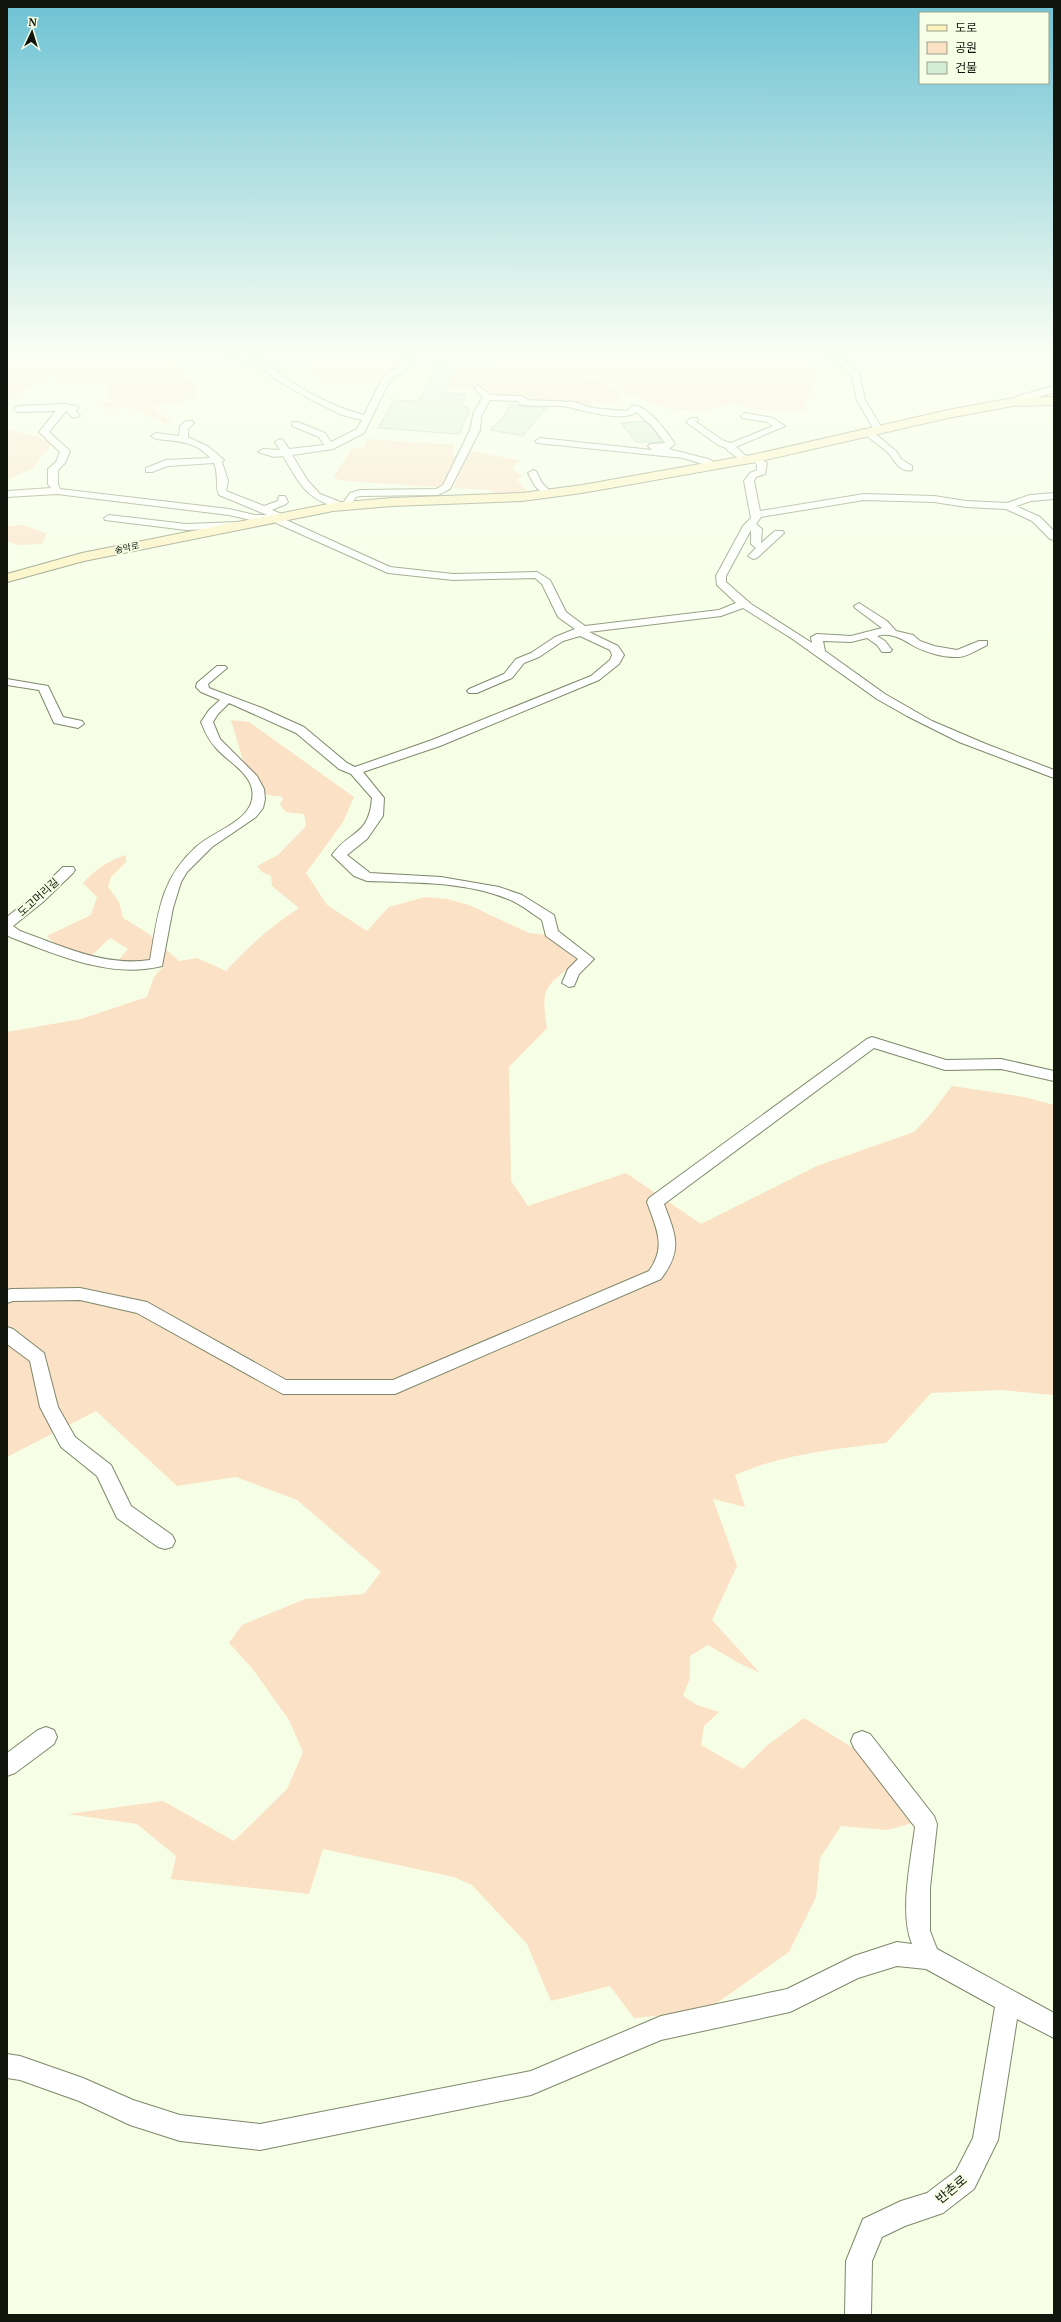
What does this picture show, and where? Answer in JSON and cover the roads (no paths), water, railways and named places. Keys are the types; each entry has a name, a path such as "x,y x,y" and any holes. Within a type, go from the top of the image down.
{"main road":[{"name":"송악로","path":"7,579 82,557 249,525 333,507 548,494 707,466"},
{"path":"7,579 98,556 281,518 360,507 531,498 621,484 717,466"}],"street":[{"path":"57,466 53,469 53,484 57,491"},
{"path":"148,470 157,466"},
{"path":"220,466 223,483 222,493 265,509 388,570 453,577 527,574 542,576 546,580 557,608 568,621 583,629 585,635 614,648 618,655 615,662 595,678 436,743 355,771"},
{"name":"송악로","path":"294,466 318,497 345,507"},
{"path":"345,507 353,496 360,493 438,492 447,486 457,466"},
{"path":"762,466 762,472 753,475 749,482 752,490 751,520 721,576 721,583 742,604 776,623 819,652 852,679 911,715 979,746 1054,774"},
{"path":"534,473 538,484 548,494"},
{"path":"7,494 57,491 229,512 255,518 281,518"},
{"path":"751,520 864,496 934,499 966,504 1008,506 1036,519 1054,537"},
{"path":"1008,506 1030,498 1054,496"},
{"path":"265,509 283,502 282,498"},
{"name":"송악로","path":"109,518 186,527 249,525"},
{"path":"751,520 757,529 756,544 763,547"},
{"path":"753,556 779,533"},
{"path":"473,691 508,676 520,661 535,655 559,639 574,635 583,629 721,613 742,604"},
{"path":"859,606 879,620 892,633"},
{"path":"776,623 817,637 851,639 875,632 892,633 909,637 916,643 949,654 958,654 983,643"},
{"path":"869,635 881,643 886,650"},
{"path":"817,637 819,652"},
{"path":"221,668 203,683 202,687 227,699 258,710 300,730 343,766 355,771 378,798 377,816 362,836 339,856 359,874 367,877 441,880 492,890 513,896 549,918 551,933 587,959 573,972 568,983"},
{"path":"7,682 34,685 44,688 58,720 78,724"},
{"path":"7,928 22,936 110,965 131,967 157,963 173,884 188,862 213,840 245,822 251,816 258,799 258,788 248,772 216,742 207,722 213,712 227,699"},
{"name":"도고머리길","path":"7,924 38,899 68,870"},
{"path":"7,1296 80,1294 141,1306 283,1387 395,1387 655,1275 665,1263 670,1245 655,1202 872,1042 945,1065 1002,1064 1054,1076"},
{"path":"7,1334 38,1358 49,1407 68,1442 104,1471 124,1512 165,1541"},
{"path":"7,1766 46,1737"},
{"path":"862,1741 926,1824 919,1888 918,1931 929,1957"},
{"path":"7,2066 20,2068 84,2090 130,2112 180,2128 260,2136 531,2083 661,2028 790,2000 854,1968 897,1954 929,1957 1054,2026"},
{"name":"반촌로","path":"858,2315 859,2261 872,2228 901,2214 934,2204 965,2180 976,2162 985,2140 1008,2000"}]}
